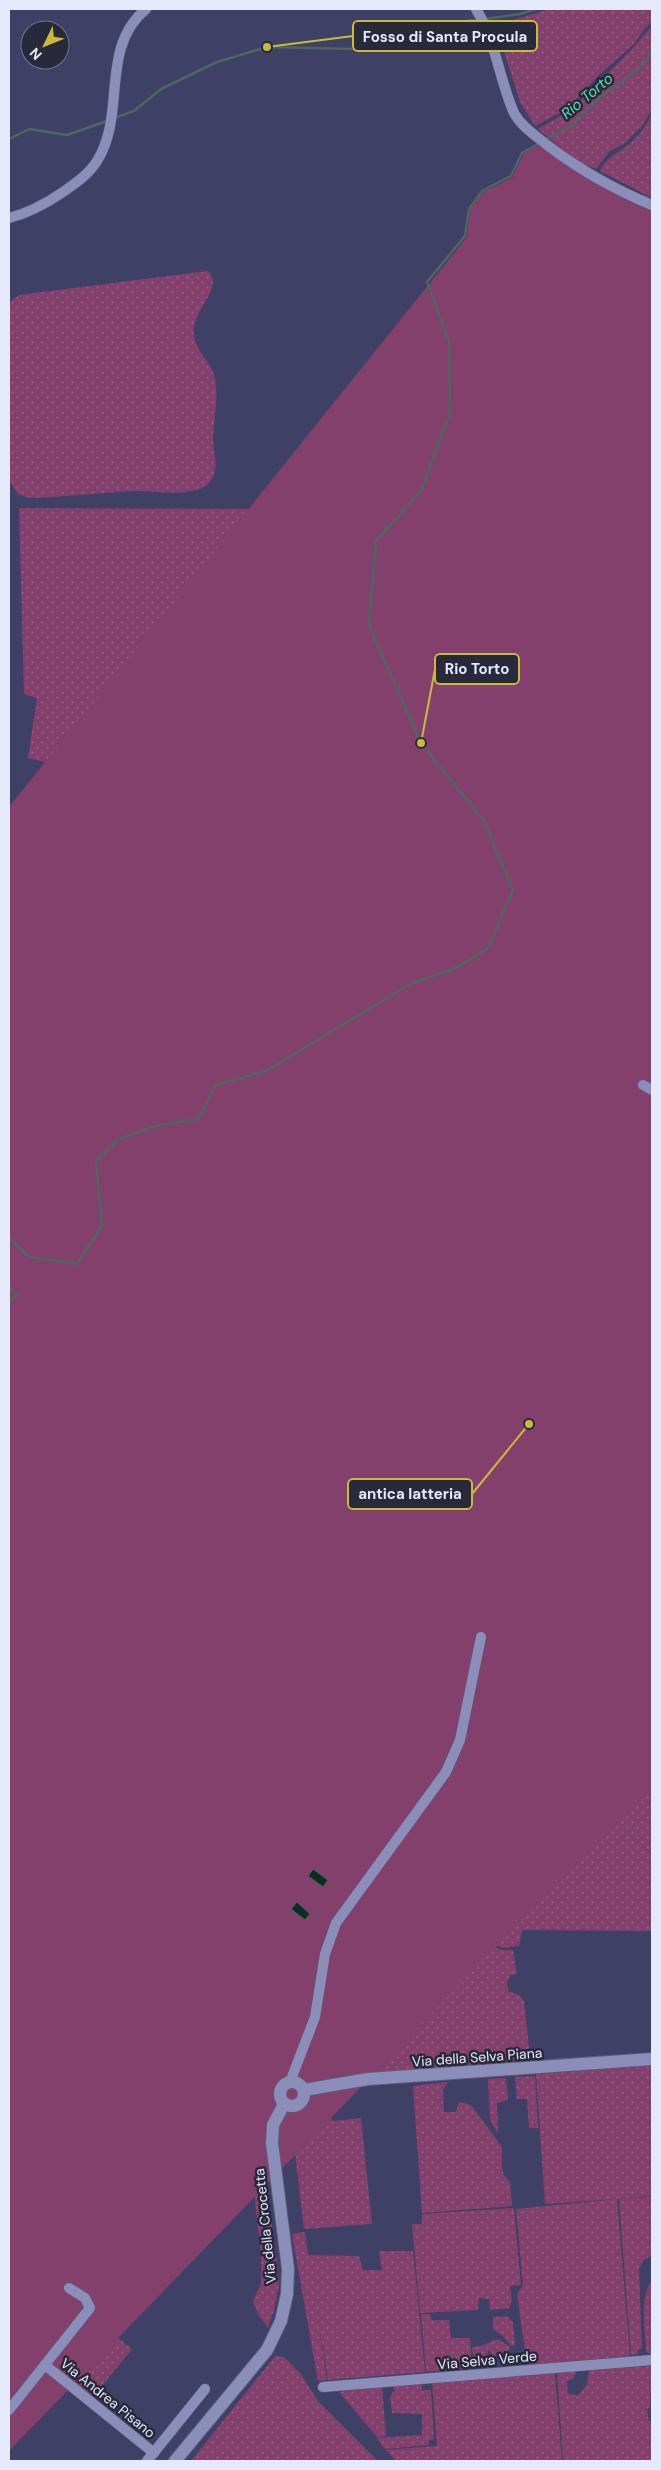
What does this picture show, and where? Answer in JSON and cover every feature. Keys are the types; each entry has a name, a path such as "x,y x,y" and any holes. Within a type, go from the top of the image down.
{"street":[{"path":"9,218 49,201 81,178 98,160 110,128 116,66 122,42 132,24 146,9"},
{"path":"476,9 484,25 515,113 524,126 550,148 596,180 652,205"},
{"path":"290,2082 313,2023 325,1954 336,1923 442,1777 457,1749 481,1637"},
{"name":"Via della Selva Piana","path":"304,2090 368,2080 652,2059"},
{"path":"290,2082 298,2083 304,2090 304,2098 300,2104 292,2107 284,2104 280,2093 283,2086 290,2082"},
{"name":"Via della Crocetta","path":"175,2461 266,2350 281,2321 287,2294 288,2269 272,2143 274,2125 284,2104"},
{"path":"9,2410 90,2308 85,2298 69,2288"},
{"name":"Via Selva Verde","path":"323,2387 652,2360"},
{"name":"Via Andrea Pisano","path":"45,2365 150,2457 206,2389"}],"shaded area":[{"path":"550,9 652,9 652,22 645,28 634,44 599,75 567,109 535,126 520,102 504,51 494,29 496,25"},
{"path":"652,26 652,109 642,126 625,143 609,152 596,169 576,161 538,129 571,110 631,50"},
{"path":"652,114 652,198 600,171 609,159 636,138"},
{"path":"542,144 652,210 652,1786 9,2451 9,807 467,237 470,209 483,192 512,178 524,153"},
{"path":"208,271 212,279 212,286 195,321 194,332 198,348 214,374 216,387 213,440 216,465 210,482 204,487 188,492 135,491 29,498 18,494 9,480 9,303 19,295"},
{"path":"19,508 266,509 211,802 28,758 37,698 24,694"},
{"path":"652,1668 652,1854 623,1825 652,1855 652,1931 522,1930 519,1946 502,1948 480,1935"},
{"path":"313,1869 328,1880 323,1887 308,1876"},
{"path":"297,1902 310,1914 305,1920 291,1909"},
{"path":"478,1938 501,1950 513,1950 517,1974 511,1975 507,1982 508,1991 519,1995 524,2001 530,2058 306,2082"},
{"path":"652,2066 652,2196 617,2199 630,2356 527,2365 517,2294 523,2285 516,2209 616,2199 545,2204 536,2074"},
{"path":"535,2076 538,2128 529,2128 527,2099 517,2099 515,2077"},
{"path":"506,2078 508,2100 497,2103 498,2133 490,2120 488,2079"},
{"path":"448,2082 443,2090 444,2112 456,2112 459,2102 471,2105 502,2147 502,2167 504,2175 510,2182 512,2206 422,2213 413,2086"},
{"path":"330,2090 332,2121 361,2118 372,2224 304,2229 291,2120"},
{"path":"246,2118 264,2165 277,2262 279,2285 268,2328 258,2314 253,2301 261,2283 261,2256"},
{"path":"652,2197 652,2255 643,2261 639,2269 642,2348 638,2350 638,2354 631,2355 619,2199"},
{"path":"514,2208 521,2285 510,2286 512,2301 509,2308 490,2310 489,2299 479,2298 478,2310 420,2313 412,2224 422,2224 422,2214"},
{"path":"305,2232 308,2255 359,2256 363,2270 382,2270 379,2251 413,2251 425,2372 328,2380 316,2308 327,2380 318,2381 292,2234"},
{"path":"652,2280 652,2354 649,2354 646,2351 644,2305 645,2296"},
{"path":"421,2314 430,2314 432,2320 449,2320 451,2338 470,2338 472,2368 426,2372"},
{"path":"507,2316 513,2322 515,2345 511,2346 504,2337 493,2329 493,2317"},
{"path":"92,2317 132,2349 91,2399 51,2360"},
{"path":"498,2339 510,2347 509,2351 504,2351 499,2356 495,2356 488,2350 487,2357 483,2362 475,2363 472,2347 481,2346"},
{"path":"275,2356 284,2357 301,2374 318,2401 378,2461 191,2461"},
{"path":"652,2366 650,2407 647,2409 649,2421 652,2421 652,2461 563,2461 557,2372 577,2371 573,2379 567,2381 568,2394 578,2395 587,2385 589,2370"},
{"path":"555,2372 562,2461 396,2461 386,2450 437,2446 432,2382"},
{"path":"422,2384 422,2390 431,2390 434,2439 429,2440 429,2445 385,2449 377,2438 422,2435 422,2414 392,2413 390,2397 394,2391 393,2386"},
{"path":"382,2386 386,2436 377,2437 339,2392"}],"waterway":[{"path":"485,19 520,14 536,9"},
{"path":"114,118 134,111 161,89 217,62 267,47 402,50 454,23 480,19"},
{"name":"Rio Torto","path":"545,140 571,126 599,99 644,64 652,50"},
{"path":"9,139 29,129 67,135 107,121"},
{"name":"Rio Torto","path":"9,1238 29,1257 77,1264 102,1226 96,1162 119,1139 155,1126 199,1119 215,1085 266,1071 410,984 458,967 488,948 513,890 484,821 421,743 369,626 376,541 421,491 450,413 449,341 427,282 465,236 469,209 482,191 511,176 522,153 540,143"},
{"name":"Rio Torto","path":"9,1286 17,1295 9,1303"}],"place":[{"name":"Fosso di Santa Procula","path":"267,47"},
{"name":"Rio Torto","path":"421,743"},
{"name":"antica latteria","path":"529,1424"}]}
